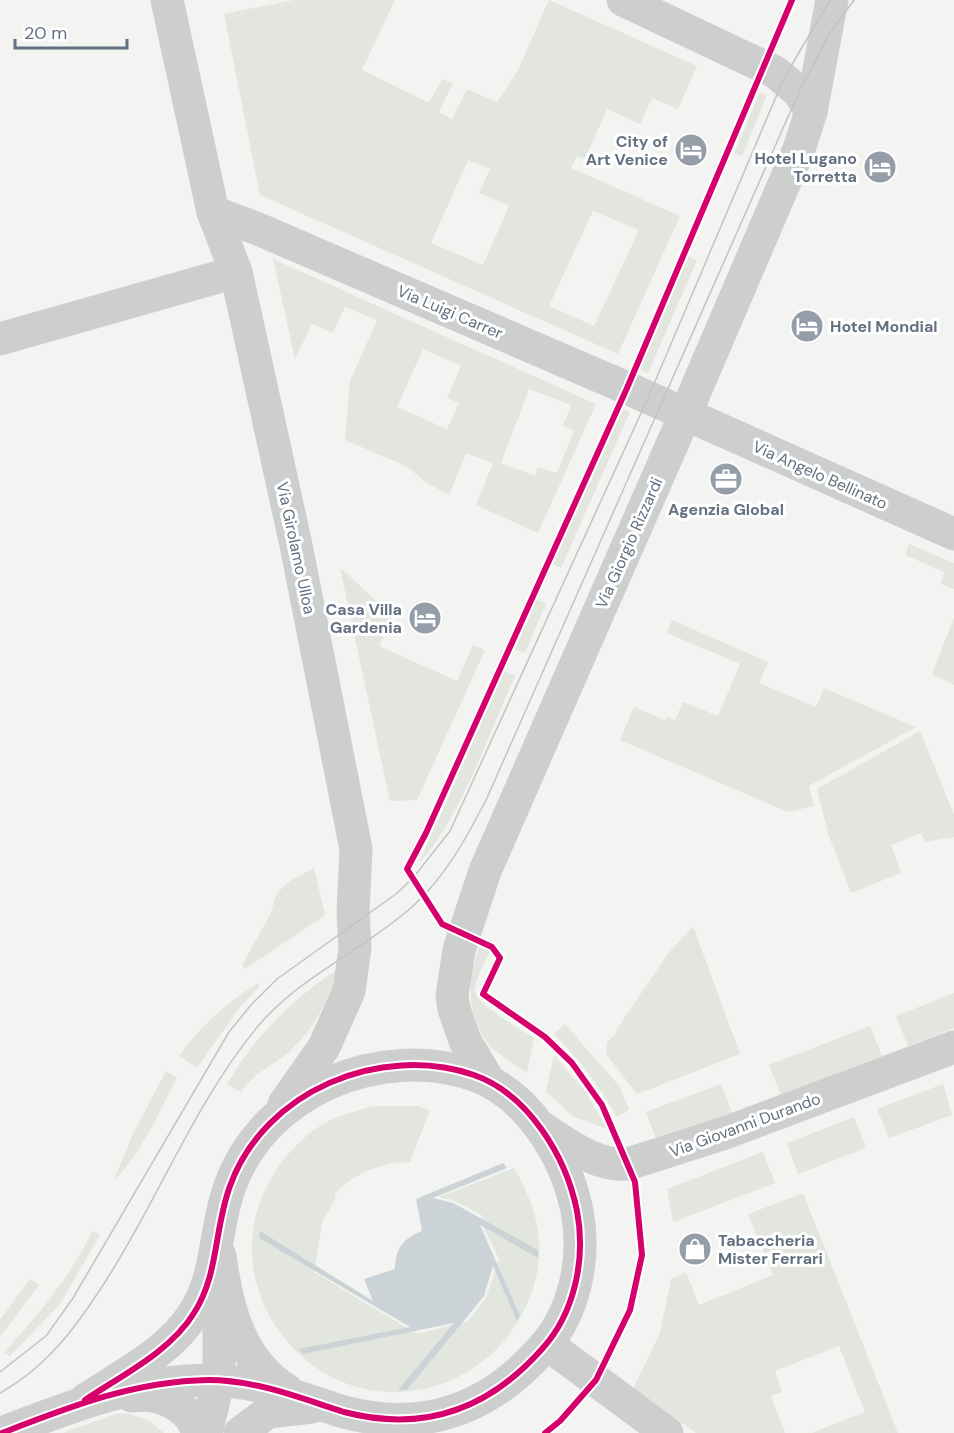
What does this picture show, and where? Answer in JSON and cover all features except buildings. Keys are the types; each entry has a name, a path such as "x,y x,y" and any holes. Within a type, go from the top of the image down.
{"street":[{"name":"Via Girolamo Ulloa","path":"167,0 213,212 236,272 296,545 356,849 353,912 355,948 349,991 324,1047 273,1119"},
{"path":"623,0 775,72 799,93 811,112"},
{"name":"Via Giorgio Rizzardi","path":"489,1082 465,1041 454,1009 453,979 459,950 500,833 685,415 799,149 811,112 832,0"},
{"name":"Via Luigi Carrer","path":"213,212 269,234 685,415"},
{"path":"0,339 236,272"},
{"name":"Via Angelo Bellinato","path":"685,415 954,534"},
{"name":"Via Giovanni Durando","path":"538,1125 591,1157 614,1164 628,1164 725,1133 954,1047"},
{"path":"85,1401 156,1384 219,1380 244,1383 367,1418 393,1422 426,1419 469,1421 547,1344 562,1321 572,1296 580,1250 580,1227 567,1179 538,1125 522,1105 489,1082 433,1066 373,1069 330,1082 304,1096 273,1119 253,1144 235,1173 225,1202 220,1244 219,1380 206,1433"},
{"path":"3,1426 43,1426 85,1401 167,1344 189,1322 205,1296 220,1244"},
{"path":"220,1244 232,1318 249,1353 271,1380 310,1401"},
{"path":"547,1344 667,1433"},
{"path":"85,1401 140,1395 158,1396 187,1414 198,1433"},
{"path":"240,1433 268,1412 310,1401"}],"shaded area":[{"path":"294,0 395,0 362,70 429,103 442,79 453,83 439,112 452,119 467,89 497,102 518,70 549,0 697,66 678,109 652,98 640,124 607,109 585,159 577,156 571,168 680,216 618,354 260,195 224,14","holes":["468,160 490,169 479,193 509,206 483,265 431,243","593,211 639,230 594,326 549,306"]},
{"path":"760,92 767,95 742,156 734,153"},
{"path":"687,256 697,260 648,373 639,369"},
{"path":"273,259 596,404 538,533 476,505 493,463 466,453 449,495 427,483 406,466 345,440 350,381 377,320 345,307 333,333 312,324 295,359","holes":["423,349 461,366 447,398 459,403 447,429 397,407","529,389 571,405 563,426 574,430 557,473 538,467 535,476 501,463"]},
{"path":"620,407 630,412 561,568 551,563"},
{"path":"909,544 954,563 954,589 941,584 944,572 905,555"},
{"path":"340,568 373,597 395,612 379,646 457,681 473,645 485,650 417,800 390,801"},
{"path":"536,599 546,603 525,653 515,649"},
{"path":"954,618 954,685 932,674"},
{"path":"672,620 768,662 759,683 816,707 824,688 916,727 809,786 814,806 788,812 620,740 634,707 665,720 667,716 675,720 683,702 718,716 740,664 667,633"},
{"path":"504,671 515,676 473,774 448,822 419,863"},
{"path":"920,731 954,815 954,837 926,842 921,833 891,845 901,873 851,893 829,836 817,789"},
{"path":"314,868 325,915 245,969 242,966 243,963 270,915 277,893 290,881"},
{"path":"693,926 740,1054 637,1094 606,1054 607,1042 615,1035 667,955"},
{"path":"480,945 490,951 478,976 475,991 483,1003 534,1038 527,1073 500,1055 487,1042 475,1019 471,982"},
{"path":"340,968 322,1011 302,1039 252,1079 241,1092 227,1084 250,1050 276,1019 306,992"},
{"path":"258,983 259,987 240,1007 197,1068 179,1056 215,1016"},
{"path":"954,993 954,1028 908,1046 896,1016"},
{"path":"565,1024 620,1087 629,1110 617,1117 588,1073 554,1034"},
{"path":"870,1026 882,1056 781,1095 769,1065"},
{"path":"554,1055 586,1092 607,1129 572,1116 546,1091"},
{"path":"166,1071 177,1078 141,1146 113,1182 133,1134"},
{"path":"721,1084 732,1113 661,1140 656,1139 646,1112"},
{"path":"943,1084 952,1115 889,1138 877,1109"},
{"path":"372,1106 417,1106 430,1110 410,1162 388,1164 368,1171 349,1181 334,1195 336,1198 322,1222 314,1272 417,1334 468,1321 486,1298 499,1259 484,1228 483,1216 455,1201 439,1197 514,1168 532,1206 539,1242 536,1279 529,1298 520,1318 498,1348 469,1371 447,1382 399,1392 354,1386 314,1366 283,1336 261,1298 252,1255 257,1210 284,1159 301,1140 322,1125 339,1116"},
{"path":"854,1117 866,1148 798,1174 787,1143"},
{"path":"763,1152 775,1183 673,1222 667,1189"},
{"path":"503,1163 507,1168 433,1198 453,1203 538,1250 538,1258 480,1225 520,1316 517,1321 493,1266 484,1296 407,1390 398,1390 454,1323 303,1354 298,1349 410,1327 259,1238 260,1231 373,1301 364,1279 395,1269 401,1245 422,1231 416,1199"},
{"path":"803,1193 898,1433 812,1433 865,1412 839,1346 775,1371 782,1392 771,1396 785,1433 696,1433 633,1389 660,1333 671,1279 686,1272 699,1305 773,1275 748,1214"},
{"path":"92,1231 100,1235 60,1304 10,1356 4,1352 53,1295 74,1264"},
{"path":"30,1279 39,1285 0,1337 0,1320"},
{"path":"126,1413 148,1420 164,1433 63,1433 115,1414"}],"tram line":[{"path":"0,1372 46,1336 73,1298 229,1032 251,1005 277,979 396,894 413,878 450,831 648,398 784,78 830,0"},
{"path":"0,1393 18,1382 49,1356 87,1309 129,1243 198,1115 237,1054 259,1025 294,992 394,922 425,894 446,869 487,798 799,92 830,33 854,0"}],"cycle path":[{"path":"545,1433 560,1421 596,1380 630,1310 642,1255 635,1182 602,1105 572,1063 545,1037 483,994 500,958 492,947 442,924 407,869 426,833 627,388 792,0"},
{"path":"2,1433 103,1397 128,1390 181,1381 226,1381 261,1386 344,1412 373,1418 428,1417 453,1411 477,1401 522,1370 542,1349 563,1319 570,1302 579,1266 579,1229 572,1190 554,1149 542,1130 511,1097 493,1084 474,1075 438,1067 401,1065 364,1071 330,1083 297,1101 269,1124 246,1153 225,1202 208,1283 194,1313 184,1327 159,1351 85,1400"}],"place":[{"name":"City of Art Venice","path":"691,150"},
{"name":"Hotel Lugano Torretta","path":"880,167"},
{"name":"Hotel Mondial","path":"807,326"},
{"name":"Agenzia Global","path":"726,479"},
{"name":"Casa Villa Gardenia","path":"425,618"},
{"name":"Tabaccheria Mister Ferrari","path":"695,1249"}]}
